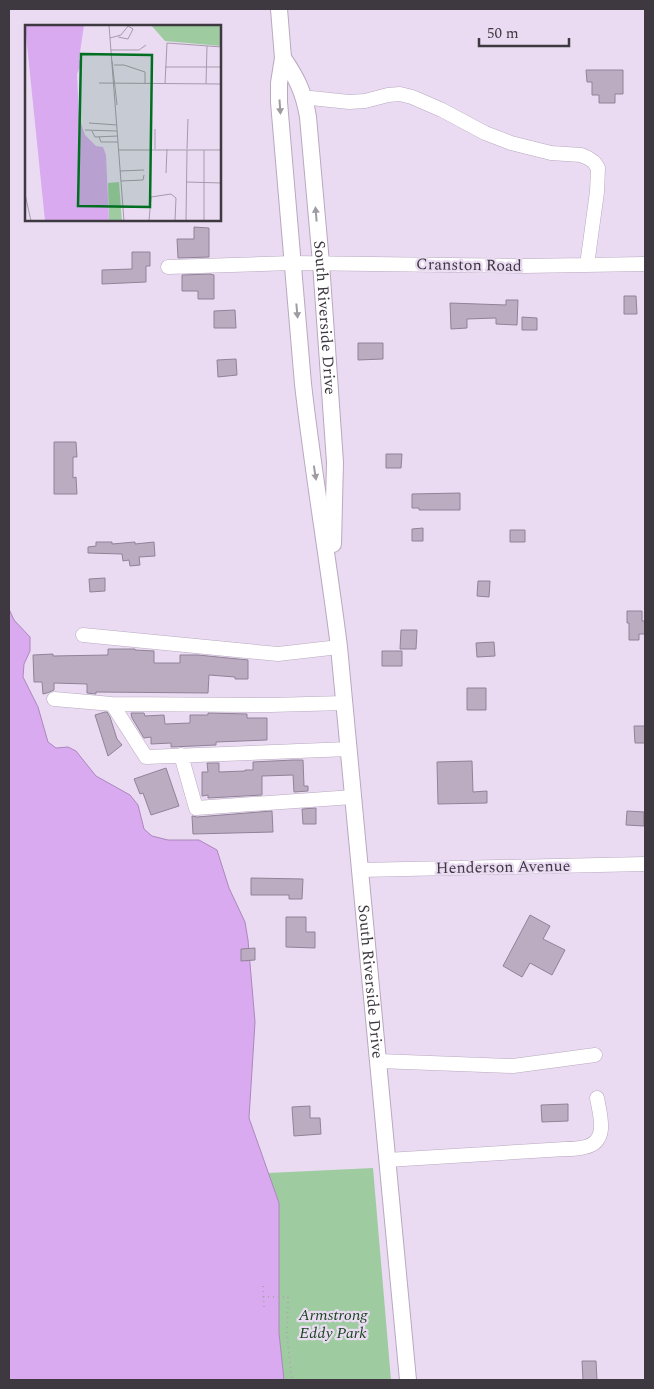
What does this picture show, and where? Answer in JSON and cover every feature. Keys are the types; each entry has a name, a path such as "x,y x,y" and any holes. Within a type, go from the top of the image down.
{"main road":[{"name":"South Riverside Drive","path":"279,9 283,58 279,83 279,102 307,424 340,647 408,1380"},
{"name":"South Riverside Drive","path":"283,58 300,85 308,117 321,263 335,462 331,583"}],"street":[{"path":"305,100 311,98 349,102 365,101 388,95 412,96 485,133 511,143 550,153 581,155 588,158 598,168 597,192 587,265"},
{"name":"Cranston Road","path":"168,267 292,263 523,266 645,264"},
{"path":"83,635 278,654 340,647"},
{"path":"54,699 112,704 270,705 344,703"},
{"path":"112,704 146,757 349,749"},
{"path":"182,755 196,808 353,797"},
{"name":"Henderson Avenue","path":"360,870 645,864"},
{"path":"378,1061 513,1066 595,1055"},
{"path":"387,1160 565,1150 588,1147 598,1139 602,1126 597,1098"}],"path":[{"path":"263,1286 264,1307"},
{"path":"263,1297 288,1297 287,1335 292,1380"}],"green space":[{"name":"Armstrong Eddy Park","path":"373,1168 391,1380 284,1380 279,1333 279,1203 268,1173"}],"shaded area":[{"path":"9,609 14,620 30,637 30,651 24,664 23,677 38,707 48,742 56,748 68,747 76,751 96,776 130,795 138,805 144,829 152,836 168,840 199,840 217,850 229,888 245,922 255,1022 249,1118 279,1203 279,1333 284,1380 9,1380"}],"building":[{"path":"586,70 623,70 623,94 615,94 615,103 599,103 599,95 592,95 592,82 587,82"},
{"path":"194,227 209,228 209,257 178,258 177,239 194,239"},
{"path":"132,252 150,252 150,266 146,266 146,282 102,284 102,270 132,269"},
{"path":"182,275 214,275 214,299 198,299 198,291 182,291"},
{"path":"624,296 636,296 637,314 624,314"},
{"path":"506,300 518,300 517,325 496,324 496,318 467,319 467,328 451,329 450,303 506,305"},
{"path":"235,310 236,328 214,328 214,311"},
{"path":"522,317 537,318 537,330 522,330"},
{"path":"358,343 383,343 383,359 358,360"},
{"path":"236,359 237,375 218,377 217,360"},
{"path":"54,442 76,442 77,457 73,457 73,478 76,477 77,494 54,494"},
{"path":"386,454 402,454 401,468 386,468"},
{"path":"460,493 460,510 419,510 419,508 412,508 412,494"},
{"path":"423,528 423,541 412,541 412,529"},
{"path":"510,530 525,530 525,542 510,542"},
{"path":"96,542 112,542 112,544 135,542 135,544 154,542 155,556 139,557 140,565 130,566 129,560 123,561 122,554 88,553 88,547 96,546"},
{"path":"105,578 105,591 90,592 89,579"},
{"path":"478,581 490,581 489,597 477,596"},
{"path":"627,611 642,611 642,621 645,621 645,634 639,634 639,640 629,640"},
{"path":"401,630 417,630 416,649 400,649"},
{"path":"494,642 495,656 477,657 476,643"},
{"path":"108,649 154,651 154,663 180,663 180,655 248,660 248,679 209,675 208,693 96,692 96,694 87,693 87,684 54,683 54,690 43,694 42,682 34,682 33,655 108,655"},
{"path":"382,651 402,651 402,666 382,666"},
{"path":"467,688 486,688 486,710 467,710"},
{"path":"105,712 110,717 117,739 122,745 108,756 95,715"},
{"path":"131,713 144,713 145,716 164,715 165,724 190,723 190,715 208,715 208,713 247,714 247,718 267,718 267,740 216,742 216,745 171,747 171,743 151,744 151,737 144,738"},
{"path":"634,726 645,726 645,743 635,743"},
{"path":"303,760 304,786 308,786 308,791 294,792 293,775 262,776 262,795 208,798 208,795 202,796 202,772 208,772 207,763 219,763 219,772 253,770 253,762"},
{"path":"472,761 473,792 487,791 487,803 438,804 437,762"},
{"path":"166,768 179,806 151,815 143,793 140,794 134,779"},
{"path":"316,808 316,824 303,824 302,809"},
{"path":"272,811 273,832 193,834 192,816"},
{"path":"627,811 644,812 644,826 626,825"},
{"path":"251,878 303,879 302,899 289,899 289,895 251,895"},
{"path":"530,915 550,926 543,939 565,950 552,975 530,963 522,977 503,966"},
{"path":"286,917 306,917 306,932 315,932 315,948 286,947"},
{"path":"255,948 255,960 241,961 241,949"},
{"path":"568,1104 568,1121 542,1122 541,1105"},
{"path":"310,1106 310,1118 320,1118 321,1134 294,1136 292,1107"},
{"path":"582,1361 596,1361 597,1380 583,1380"}]}
